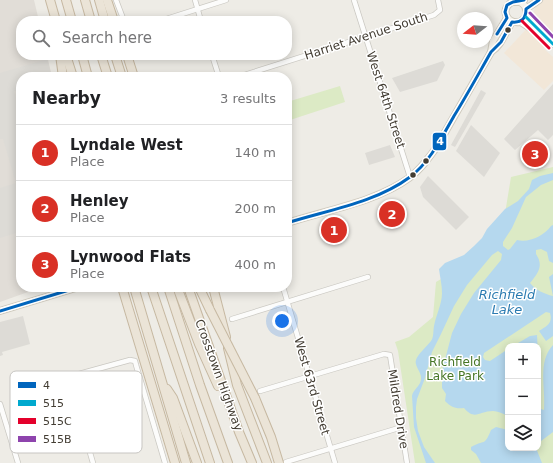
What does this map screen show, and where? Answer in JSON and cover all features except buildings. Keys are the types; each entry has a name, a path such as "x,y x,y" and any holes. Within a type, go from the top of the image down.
{"highway":[{"path":"50,0 54,16"},
{"path":"66,0 71,16"},
{"path":"85,0 90,16"},
{"path":"99,0 104,16"},
{"path":"107,0 112,16"},
{"path":"61,60 62,72"},
{"path":"67,60 71,72"},
{"path":"83,60 87,72"},
{"path":"103,60 106,72"},
{"path":"117,60 120,72"},
{"path":"129,60 132,72"},
{"path":"124,292 175,463"},
{"path":"135,292 186,463"},
{"path":"153,292 210,463"},
{"path":"170,292 200,385 228,463"},
{"path":"179,292 199,344 239,432"},
{"name":"Crosstown Highway","path":"190,292 239,432 252,463"},
{"path":"201,292 210,310 258,394 271,437 282,463"},
{"path":"214,292 237,385 267,463"},
{"path":"162,379 173,398 197,463"}],"main road":[{"path":"526,9 539,0"},
{"path":"519,1 523,3 526,9 526,17 520,22 512,22 507,18 505,11 510,2 519,1"},
{"path":"292,221 372,197 395,187 410,177 428,160 491,52 493,41 507,18"},
{"path":"491,52 498,47 512,22"},
{"path":"0,311 63,292"}],"street":[{"path":"116,0 122,16"},
{"path":"195,0 200,16"},
{"path":"176,16 226,0"},
{"name":"West 64th Street","path":"354,0 410,177"},
{"name":"Harriet Avenue South","path":"254,72 434,15 440,10 439,2"},
{"path":"526,17 548,40"},
{"path":"520,22 553,44"},
{"path":"214,60 217,72"},
{"path":"232,319 368,277"},
{"name":"West 63rd Street","path":"284,292 335,463"},
{"name":"Mildred Drive","path":"309,376 384,354 390,355 407,463"},
{"path":"90,371 130,360 134,361 137,371"},
{"path":"258,394 309,376"},
{"path":"142,388 164,463"},
{"path":"0,404 10,437"},
{"path":"282,463 402,427"},
{"path":"15,453 18,463"},
{"path":"90,453 93,463"}],"shaded area":[{"path":"0,0 34,0 38,16 16,16 16,60 48,60 51,72 16,72 16,292 28,292 0,302"},
{"path":"529,0 553,0 553,42 543,48 553,57 553,81 544,90 504,53 534,21 532,15 535,9"},
{"path":"44,60 47,60 51,72 16,72 16,90 14,91 16,98 16,183 3,139 0,139 0,73"},
{"path":"443,61 445,65 437,81 400,92 392,78"},
{"path":"553,84 553,135 548,140 538,130 515,150 504,139"},
{"path":"481,90 486,93 455,147 451,145"},
{"path":"471,125 500,153 484,177 456,151"},
{"path":"390,145 395,157 369,165 365,153"},
{"path":"428,176 469,217 456,230 423,197 420,187"},
{"path":"16,183 16,233 0,238 0,188"},
{"path":"23,316 30,344 2,352 3,355 0,356 0,322"}],"green space":[{"path":"340,86 345,102 292,119 292,100"},
{"name":"Richfield Lake Park","path":"553,167 553,463 415,463 398,351 395,342 409,337 433,317 436,282 500,244 511,177"}],"water":[{"name":"Richfield Lake","path":"553,173 553,180 541,185 526,197 512,228 503,242 503,246 508,250 517,240 522,241 536,238 553,225 553,263 549,261 547,252 541,249 536,250 540,266 538,273 530,283 540,291 553,296 553,336 546,341 539,331 550,322 550,313 546,312 484,353 483,357 485,360 490,361 505,351 505,415 498,412 488,411 474,415 464,408 453,407 445,401 446,394 442,388 442,371 452,333 461,314 474,293 501,260 502,254 498,251 492,255 467,285 454,306 432,352 425,378 417,399 416,418 418,431 424,447 435,463 426,463 414,427 412,396 421,380 421,375 416,364 416,360 418,355 432,339 442,297 439,269 445,263 464,255 474,246 505,209 518,201 529,189 532,180 540,176"},
{"path":"553,274 553,296 549,277"},
{"path":"537,335 538,343 518,343 530,336"},
{"name":"Richfield Lake","path":"553,345 553,432 541,441 541,409 544,410 543,376 545,359"},
{"path":"496,427 505,429 505,451 537,451 542,463 481,463 476,454 471,450 471,447 484,442 491,430"}],"transit line":[{"name":"4","path":"497,34 507,18 505,12 507,5 524,0"},
{"name":"4","path":"292,222 367,200 396,186 417,171 430,157 491,52 501,42 512,22 521,21 525,15 526,9 539,0"},
{"name":"515B","path":"530,13 553,37"},
{"name":"515","path":"526,17 553,44"},
{"name":"515C","path":"522,21 549,48"},
{"name":"4","path":"0,311 63,292"}],"place":[{"name":"Lynwood Flats","path":"535,154"},
{"name":"Henley","path":"392,214"},
{"name":"Lyndale West","path":"334,230"}]}
